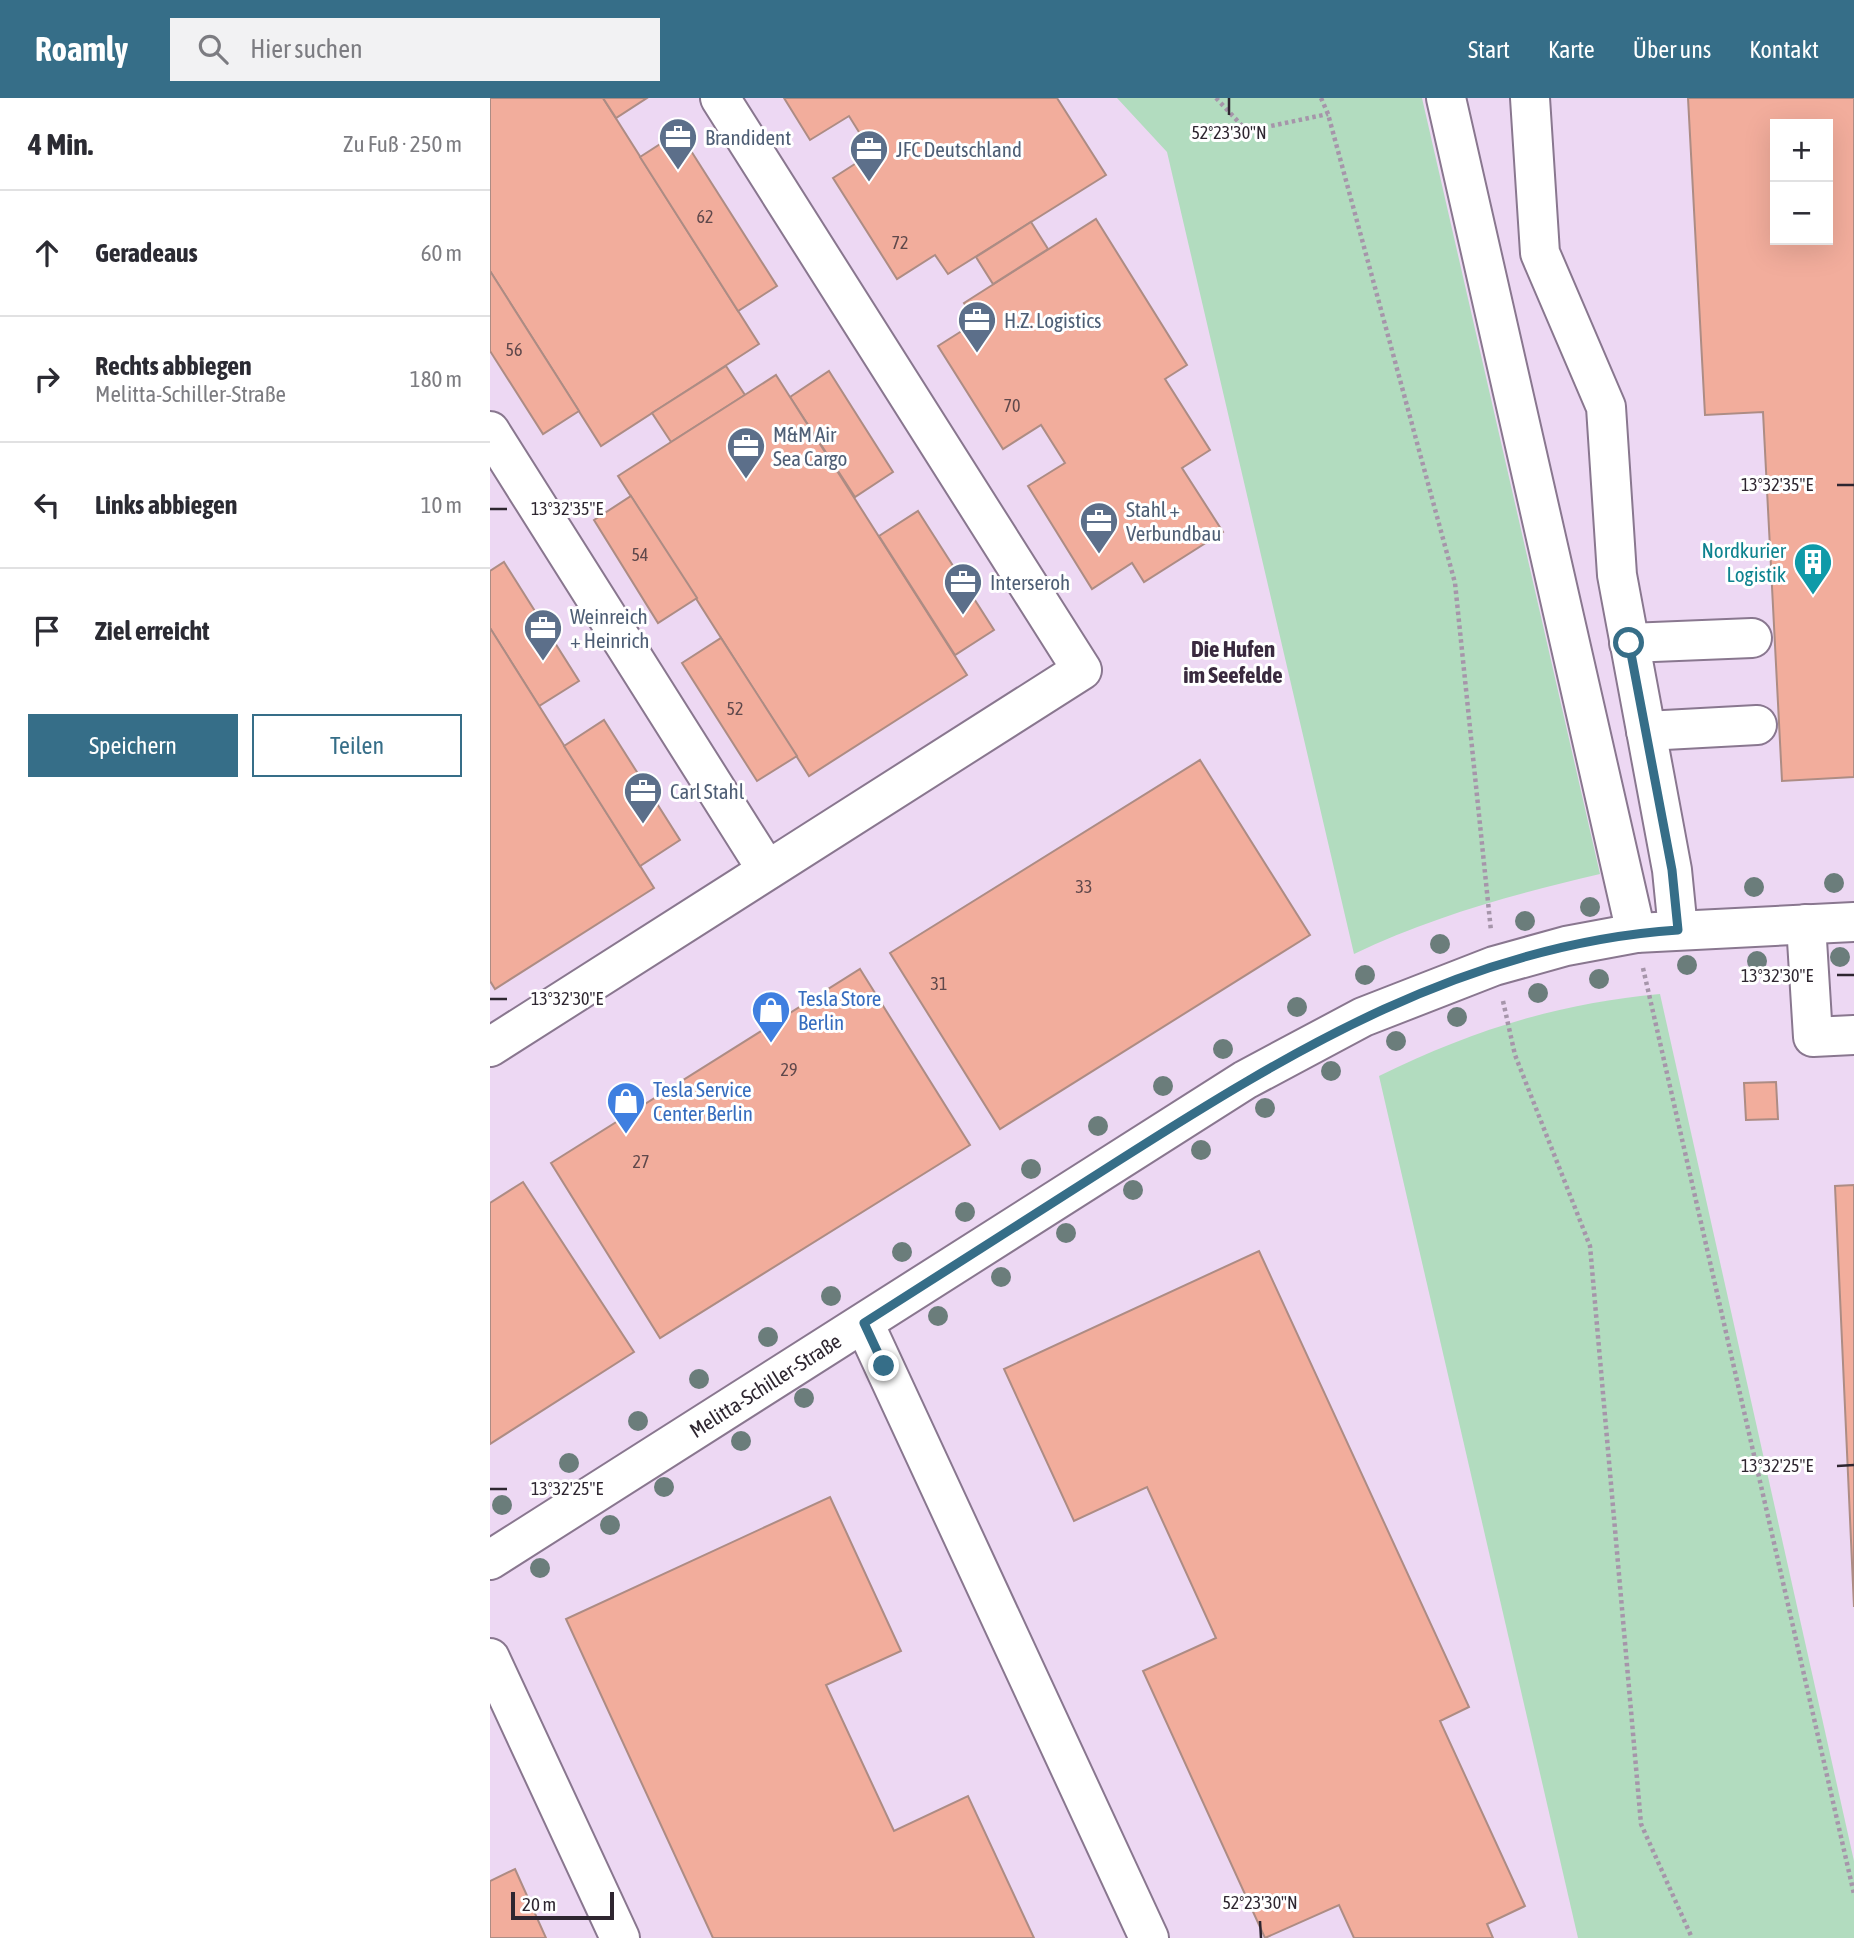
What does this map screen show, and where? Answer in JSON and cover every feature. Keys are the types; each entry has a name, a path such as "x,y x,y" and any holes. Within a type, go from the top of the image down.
{"street":[{"path":"490,1047 1082,670 720,98"},
{"path":"1446,98 1636,933"},
{"path":"1530,98 1540,253 1606,407 1617,575 1672,870 1678,930"},
{"path":"490,431 767,870"},
{"path":"1629,643 1752,638"},
{"path":"1646,731 1757,725"},
{"name":"Melitta-Schiller-Straße","path":"490,1560 1245,1080 1363,1017 1494,966 1566,946 1636,933 1854,922"},
{"path":"1806,924 1813,1037 1854,1035"},
{"path":"864,1323 1149,1938"},
{"path":"490,1658 620,1938"}],"path":[{"path":"1216,98 1247,131 1328,114"},
{"path":"1321,98 1328,114 1455,583 1494,966 1515,1055 1590,1246 1642,1824 1692,1938"},
{"path":"1636,933 1854,1894"}],"green space":[{"path":"1117,98 1422,98 1600,874 1475,907 1414,928 1354,954 1167,152"},
{"path":"1660,994 1854,1861 1854,1938 1578,1938 1379,1076 1448,1045 1516,1021 1585,1005"}],"building":[{"path":"490,98 603,98 759,344 601,446 490,271"},
{"path":"603,98 647,98 616,118"},
{"path":"784,98 1057,98 1106,175 948,274 935,255 897,279 833,178 872,153 849,116 810,140"},
{"name":"Nordkurier Logistik","path":"1688,98 1854,98 1854,777 1782,781 1763,412 1705,415"},
{"path":"679,132 777,286 738,311 640,157"},
{"path":"1096,219 1187,365 1165,379 1210,450 1182,468 1223,532 1144,582 1132,563 1092,589 1028,486 1065,463 1041,425 1003,449 938,346 976,322 964,303"},
{"path":"1031,222 1048,249 993,284 976,257"},
{"path":"490,271 579,411 543,434 490,351"},
{"path":"726,366 745,395 671,442 652,413"},
{"path":"829,371 893,472 855,497 790,397"},
{"path":"776,375 967,675 809,776 618,476"},
{"path":"631,496 697,598 658,623 594,520"},
{"path":"918,511 994,630 955,655 879,536"},
{"path":"504,562 579,681 539,706 490,628 490,571"},
{"path":"490,628 654,888 495,989 490,981"},
{"path":"721,638 797,756 757,781 682,663"},
{"path":"604,720 680,840 640,866 564,746"},
{"path":"1200,760 1310,935 1000,1129 890,953"},
{"path":"860,969 970,1145 660,1338 551,1163"},
{"path":"1776,1082 1778,1119 1746,1120 1744,1083"},
{"path":"523,1182 634,1352 490,1444 490,1203"},
{"path":"1854,1185 1854,1607 1835,1186"},
{"path":"1259,1251 1469,1707 1440,1721 1525,1906 1487,1924 1493,1938 1354,1938 1339,1905 1265,1938 1143,1671 1216,1638 1147,1487 1074,1521 1004,1369"},
{"path":"830,1497 901,1651 826,1685 894,1831 968,1796 1034,1938 713,1938 566,1619"},
{"path":"515,1869 546,1938 490,1938 490,1881"}],"place":[{"name":"Brandident","path":"678,171"},
{"name":"JFC Deutschland","path":"869,183"},
{"name":"H.Z. Logistics","path":"977,354"},
{"name":"M&M Air Sea Cargo","path":"746,480"},
{"name":"Stahl + Verbundbau","path":"1099,555"},
{"name":"Nordkurier Logistik","path":"1813,596"},
{"name":"Interseroh","path":"963,616"},
{"name":"Weinreich + Heinrich","path":"543,662"},
{"name":"Carl Stahl","path":"643,825"},
{"name":"Tesla Store Berlin","path":"771,1044"},
{"name":"Tesla Service Center Berlin","path":"626,1135"}],"district":[{"name":"Die Hufen im Seefelde","path":"1233,662"}],"route":[{"path":"884,1366 864,1323 1245,1080 1363,1017 1494,966 1566,946 1636,933 1678,930 1672,870 1629,643"}]}
